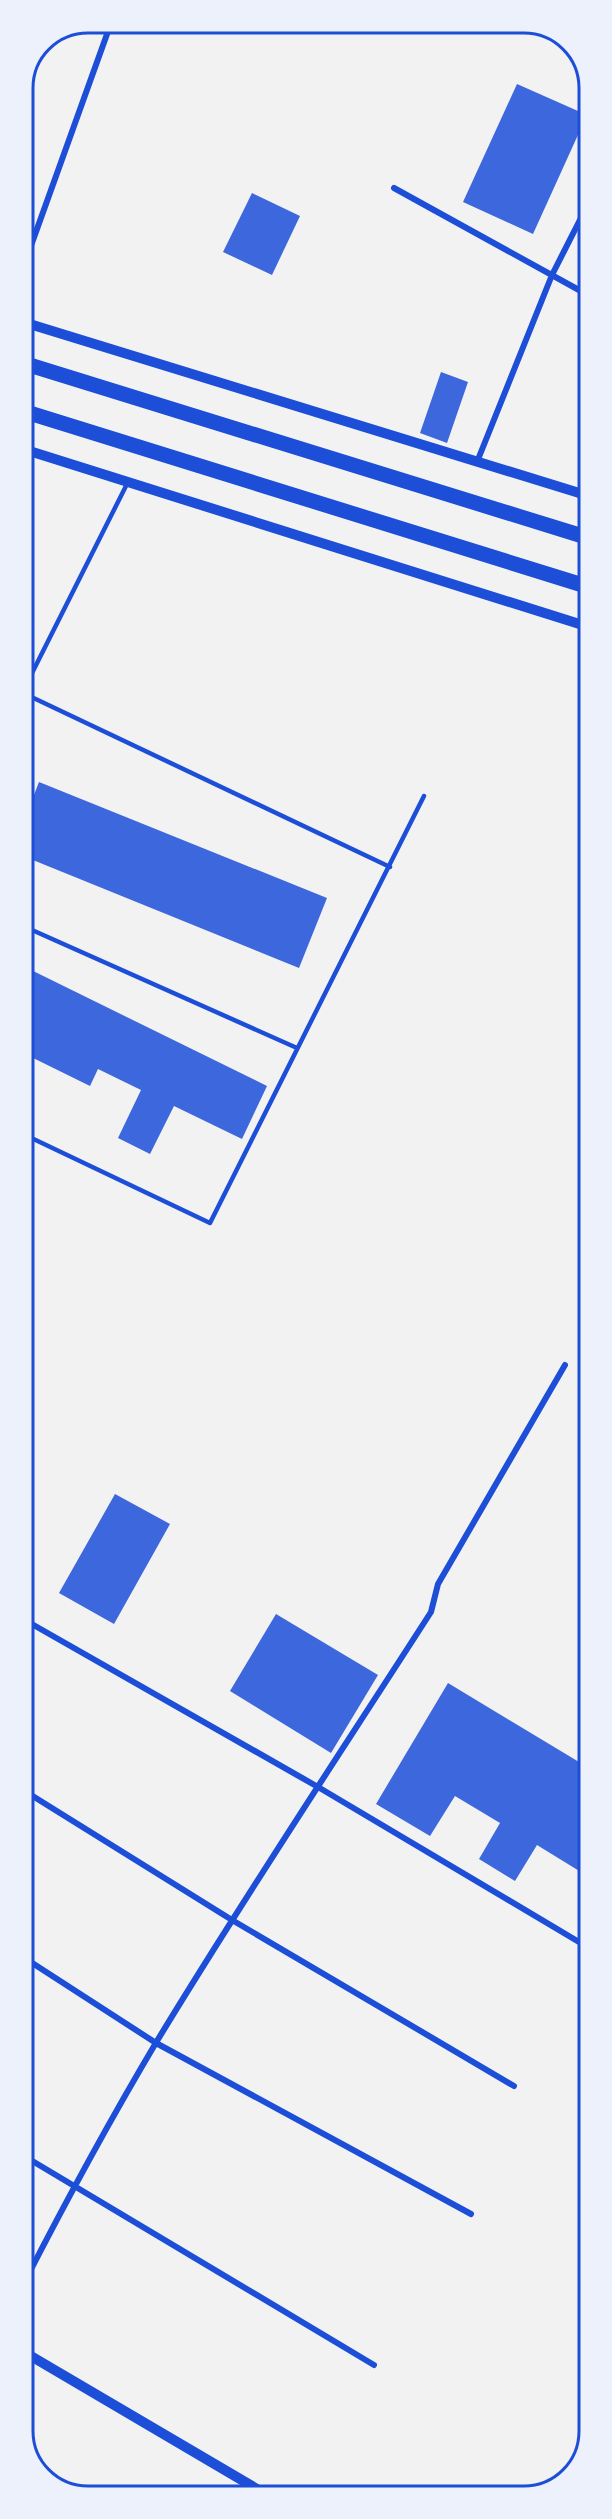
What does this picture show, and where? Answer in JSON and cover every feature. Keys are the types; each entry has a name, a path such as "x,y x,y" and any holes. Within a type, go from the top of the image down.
{"main road":[{"path":"33,366 579,535"},
{"path":"33,414 579,584"}],"street":[{"path":"33,240 107,33"},
{"path":"394,188 579,290"},
{"path":"477,462 552,274 579,222"},
{"path":"33,325 579,493"},
{"path":"33,452 579,624"},
{"path":"33,2266 74,2186 156,2043 232,1920 431,1612 438,1584 566,1365"},
{"path":"33,1625 318,1787 579,1942"},
{"path":"33,1796 232,1920 514,2086"},
{"path":"33,1963 156,2043 471,2214"},
{"path":"33,2161 374,2366"},
{"path":"33,2357 252,2486"}],"lane":[{"path":"33,672 128,482"},
{"path":"33,697 390,867"},
{"path":"33,1139 210,1223 424,796"},
{"path":"33,931 297,1048"}],"building":[{"path":"517,84 579,111 579,133 533,234 463,202"},
{"path":"252,193 300,216 272,275 223,252"},
{"path":"441,372 468,382 447,443 420,433"},
{"path":"39,782 327,898 299,968 33,860 33,797"},
{"path":"33,971 267,1086 242,1139 174,1106 150,1154 118,1138 141,1090 98,1069 90,1086 33,1058"},
{"path":"115,1494 170,1524 114,1624 59,1593"},
{"path":"276,1614 378,1675 331,1753 230,1691"},
{"path":"448,1683 579,1762 579,1871 537,1845 515,1881 479,1859 500,1823 455,1796 430,1836 376,1804"}]}
